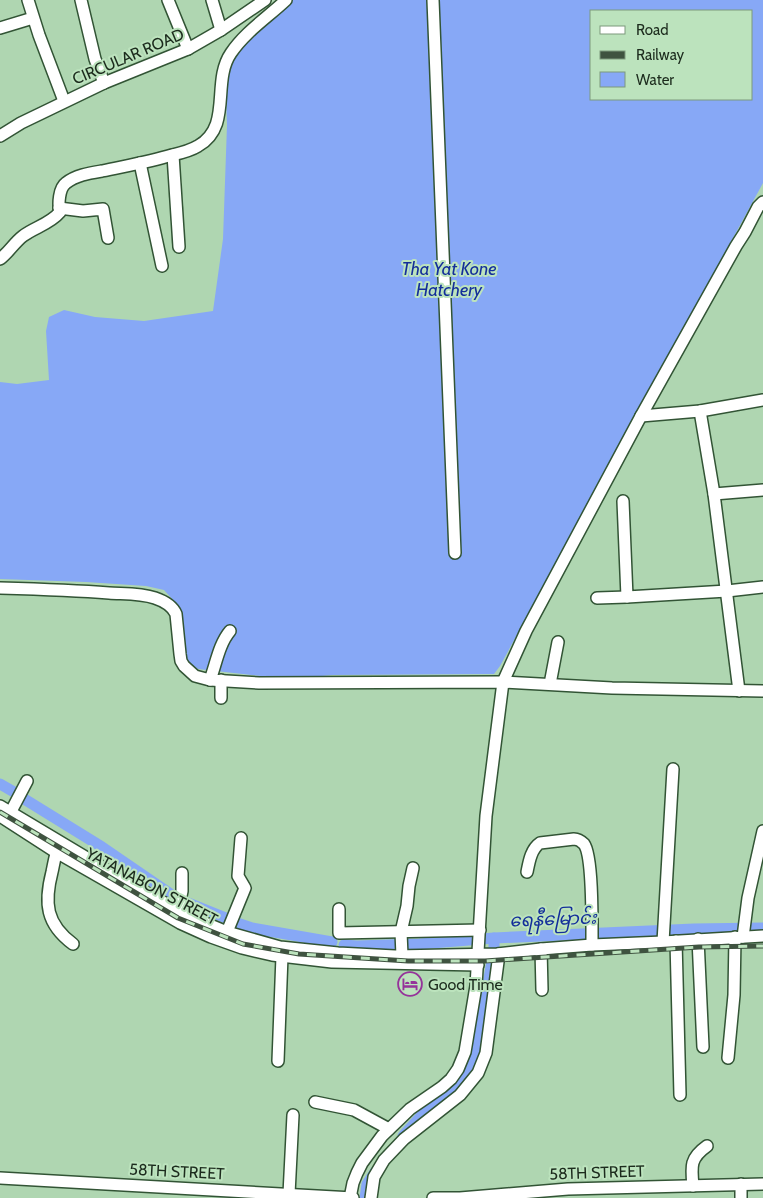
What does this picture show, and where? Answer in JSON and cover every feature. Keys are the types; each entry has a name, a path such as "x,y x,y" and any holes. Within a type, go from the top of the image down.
{"street":[{"path":"28,0 64,101"},
{"path":"81,0 95,59 104,83"},
{"path":"168,0 188,49"},
{"path":"212,0 221,30"},
{"name":"CIRCULAR ROAD","path":"0,136 22,122 64,101 188,49 221,30 265,0"},
{"path":"0,259 24,235 41,226 60,212 58,208 62,188 65,184 83,175 157,160 186,152 199,146 212,133 217,124 223,72 230,54 243,38 286,0"},
{"path":"433,0 455,553"},
{"path":"0,28 33,18"},
{"path":"172,155 179,247"},
{"path":"140,162 162,266"},
{"path":"371,1198 374,1177 384,1160 404,1139 460,1095 478,1073 486,1053 486,955 480,932 486,816 503,682 526,631 641,416 758,207 763,202"},
{"path":"58,208 82,211 103,210 108,238"},
{"path":"641,416 700,411 763,400"},
{"path":"700,411 714,494 739,691"},
{"path":"714,494 763,490"},
{"path":"623,501 627,596"},
{"path":"0,588 138,594 162,601 173,608 176,614 180,654 184,666 195,676 216,680 260,683 503,682 631,688 763,691"},
{"path":"597,598 763,588"},
{"path":"221,698 216,680 220,646 230,631"},
{"path":"550,684 558,642"},
{"path":"663,942 673,769"},
{"path":"4,814 26,781"},
{"name":"YATANABON STREET","path":"4,814 115,880 180,923 242,948 282,956 332,962 486,955"},
{"path":"728,1058 739,937 763,830"},
{"path":"227,932 246,888 238,876 241,838"},
{"path":"527,872 531,856 536,846 540,843 578,839 585,845 588,857 591,894 592,944"},
{"path":"59,847 48,886 48,909 58,930 73,944"},
{"path":"401,945 413,868"},
{"path":"178,910 182,892 182,873"},
{"path":"115,880 186,915 227,932 280,946 339,943 401,945 486,955 592,944 763,936"},
{"path":"339,909 339,943"},
{"path":"339,943 401,945 480,932"},
{"path":"698,939 703,1048"},
{"path":"676,941 680,1095"},
{"path":"540,949 542,990"},
{"path":"351,1198 353,1184 362,1163 378,1140 415,1105 451,1080 458,1069 465,1052 476,986 486,955"},
{"path":"278,1061 282,956"},
{"path":"315,1102 354,1110 388,1129"},
{"path":"289,1194 293,1115"},
{"path":"693,1186 691,1168 694,1159 707,1146"},
{"name":"58TH STREET","path":"0,1178 351,1198"},
{"path":"741,1184 741,1198"},
{"name":"58TH STREET","path":"433,1198 763,1184"}],"water":[{"name":"Tha Yat Kone Hatchery","path":"290,0 763,0 763,183 494,674 333,675 288,679 198,669 185,660 176,618 175,602 164,590 146,586 0,579 0,382 17,384 49,380 46,331 49,317 64,310 95,317 144,321 213,311 223,239 227,125 225,69 241,48"}],"waterway":[{"path":"0,784 14,792"},
{"path":"21,797 102,847 172,895"},
{"path":"186,902 226,918"},
{"name":"ရေနီမြောင်း","path":"237,923 252,928 332,942"},
{"name":"ရေနီမြောင်း","path":"344,945 419,944 494,938 694,929 763,928"},
{"path":"403,1136 424,1113 456,1086 470,1067 478,1041 494,950 494,938"},
{"path":"365,1198 367,1184 375,1172"}],"railway":[{"path":"0,812 178,918 243,944 299,954 408,961 485,961 699,947 763,946"}],"place":[{"name":"Good Time","path":"410,984"}]}
